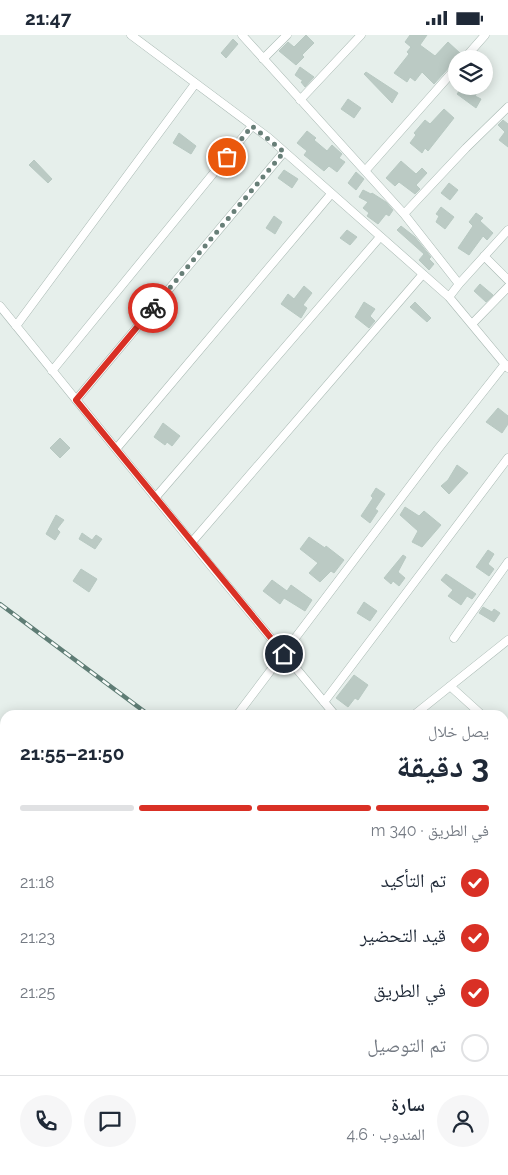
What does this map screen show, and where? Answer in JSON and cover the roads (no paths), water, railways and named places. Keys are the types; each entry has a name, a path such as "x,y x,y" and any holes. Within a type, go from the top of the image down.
{"street":[{"path":"131,35 284,152 450,297 506,366 438,449 241,710"},
{"path":"242,35 404,214 459,284"},
{"path":"263,59 286,35"},
{"path":"300,100 362,35"},
{"path":"472,50 485,35"},
{"path":"365,171 448,77"},
{"path":"16,326 195,84"},
{"path":"404,214 466,148 508,107"},
{"path":"52,371 252,126"},
{"path":"76,400 284,152"},
{"path":"116,449 331,194"},
{"path":"450,297 459,284 508,230"},
{"path":"155,497 380,237"},
{"path":"484,256 508,280"},
{"path":"192,543 423,274"},
{"path":"472,324 508,287"},
{"path":"0,306 192,543 331,710"},
{"path":"324,702 508,457"},
{"path":"454,638 508,563"},
{"path":"420,710 508,640"},
{"path":"450,686 476,710"}],"railway":[{"path":"0,604 142,710"}]}
